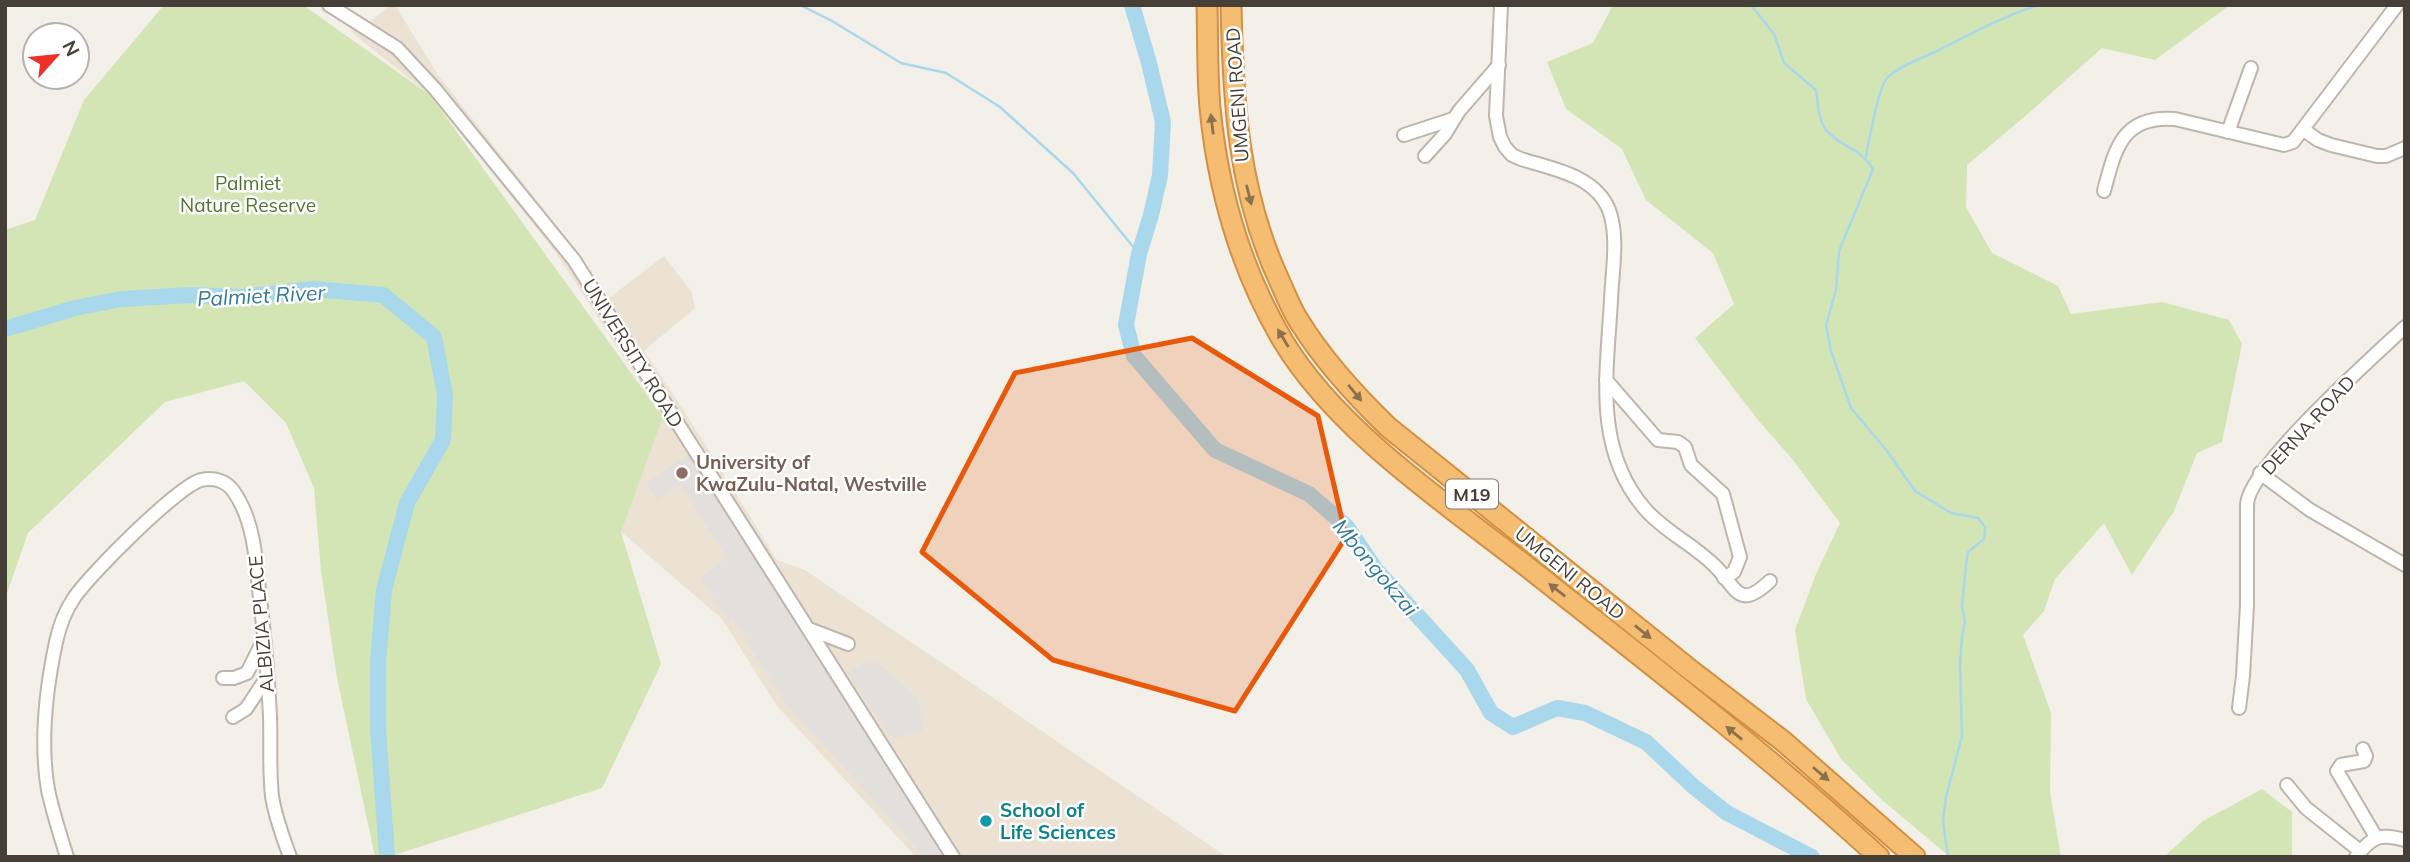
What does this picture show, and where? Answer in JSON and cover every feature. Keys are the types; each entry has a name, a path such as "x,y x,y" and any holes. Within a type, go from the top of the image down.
{"highway":[{"name":"UMGENI ROAD","path":"1207,5 1210,105 1216,160 1226,208 1242,256 1262,301 1284,342 1306,373 1370,441 1675,684 1879,857"},
{"name":"UMGENI ROAD","path":"1231,5 1236,119 1243,169 1253,208 1270,261 1298,320 1324,356 1367,407 1388,427 1783,741 1915,857"}],"street":[{"name":"UNIVERSITY ROAD","path":"329,5 397,48 435,89 574,260 953,857"},
{"path":"1501,5 1496,116 1505,147 1512,155 1521,159 1588,183 1602,197 1610,212 1614,255 1606,380 1607,427 1614,454 1629,486 1645,509 1707,558 1735,592 1748,596 1760,591 1770,581"},
{"path":"2104,191 2118,143 2134,127 2147,121 2175,119 2284,145 2293,142 2397,5"},
{"path":"1425,156 1446,134 1453,119 1499,65"},
{"path":"2228,132 2251,68"},
{"path":"1404,135 1453,119"},
{"path":"2304,130 2318,141 2377,156 2386,156 2405,148"},
{"name":"DERNA ROAD","path":"2239,708 2244,676 2248,605 2247,497 2260,473 2335,394 2405,327"},
{"path":"1606,380 1658,440 1678,442 1685,447 1691,466 1723,494 1740,556 1734,572 1724,578"},
{"path":"2260,473 2310,510 2405,565"},
{"name":"ALBIZIA PLACE","path":"67,857 48,789 44,750 56,642 64,619 71,601 92,574 181,492 199,481 214,479 223,482 234,492 253,541 267,677 272,793 290,857"},
{"path":"809,629 848,644"},
{"path":"223,678 234,678 247,673 264,639"},
{"path":"233,717 246,709 267,677"},
{"path":"2363,749 2366,756 2364,761 2341,765 2337,771 2376,837"},
{"path":"2287,785 2306,808 2358,854 2376,837 2405,840"}],"highlighted area":[{"path":"1192,338 1318,416 1346,537 1235,711 1053,660 922,552 1015,373"}],"shaded area":[{"name":"University of KwaZulu-Natal, Westville","path":"390,5 395,5 438,75 560,230 605,301 664,256 691,291 695,308 644,351 777,560 805,570 1227,857 916,857 777,706 722,619 618,529 663,417 554,250 430,95 350,31 372,20"},
{"path":"689,454 945,857 925,857 784,701 733,618 729,621 700,578 727,558 681,485 657,500 646,483"},
{"path":"874,662 918,699 923,730 897,738 888,734 848,673 863,664"}],"green space":[{"name":"Palmiet Nature Reserve","path":"164,5 303,5 430,95 663,417 621,532 661,664 602,788 388,857 375,857 337,678 321,571 314,488 286,423 244,381 165,402 28,533 5,599 5,230 35,220 84,100"},
{"path":"1613,5 2230,5 2155,60 2102,48 1967,165 1966,207 1992,253 2058,286 2071,314 2162,302 2229,320 2242,344 2222,442 2197,453 2174,511 2132,575 2104,523 2055,579 2044,611 2023,635 2051,713 2050,793 2061,857 1950,857 1882,800 1841,759 1806,699 1795,630 1816,574 1840,523 1695,338 1734,304 1713,253 1646,200 1622,149 1566,109 1547,62 1593,43"},
{"path":"2262,789 2292,812 2292,857 2164,857 2203,821"}],"waterway":[{"path":"800,5 901,63 946,73 1000,107 1073,173 1139,254"},
{"name":"Mbongokzai","path":"1132,5 1163,122 1160,175 1139,254 1126,325 1134,356 1215,450 1309,494 1347,527 1376,570 1467,670 1491,713 1513,727 1557,708 1585,713 1646,742 1694,787 1727,813 1812,857"},
{"path":"1751,5 1774,34 1784,63 1816,90 1819,113 1825,129 1863,157 1873,169 1839,251 1836,290 1826,325 1831,351 1851,408 1887,451 1915,491 1951,513 1978,518 1985,527 1984,539 1968,552 1966,565 1962,606 1965,622 1960,664 1962,736 1946,797 1943,821 1948,857"},
{"path":"1866,156 1880,92 1891,74 1986,26 2039,5"},
{"name":"Palmiet River","path":"5,329 75,308 122,299 191,295 240,297 314,289 383,295 434,337 445,395 443,440 407,503 384,590 378,662 378,728 387,857"}],"place":[{"name":"University of KwaZulu-Natal, Westville","path":"682,473"},
{"name":"School of Life Sciences","path":"986,821"}]}
